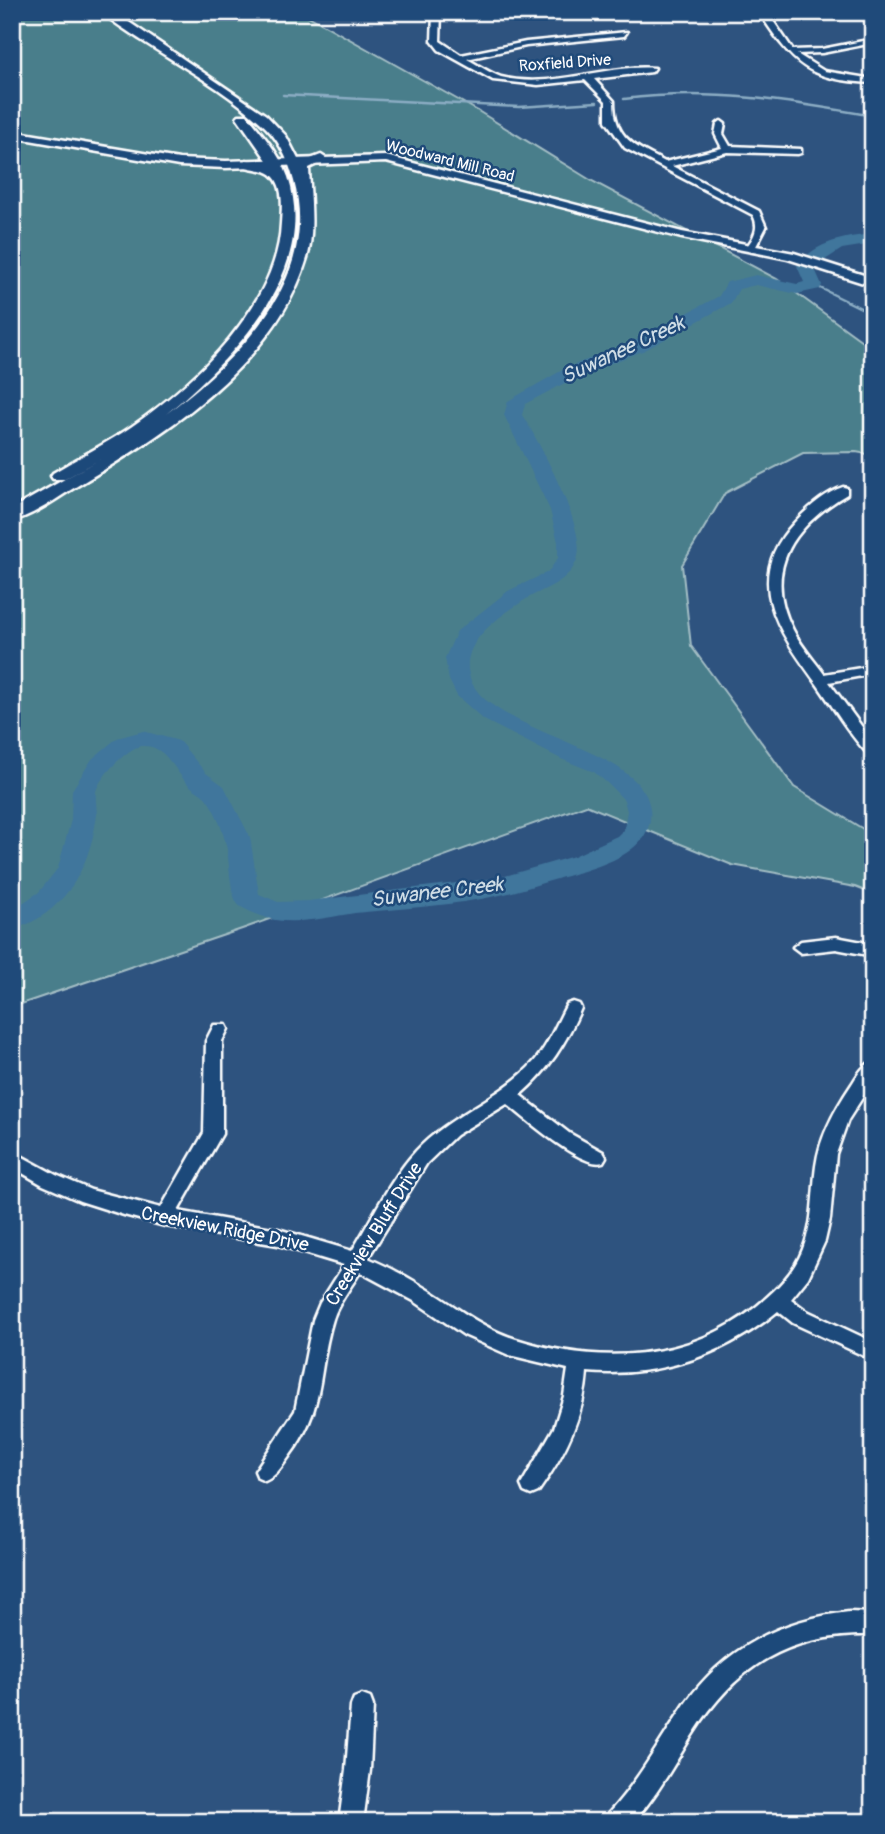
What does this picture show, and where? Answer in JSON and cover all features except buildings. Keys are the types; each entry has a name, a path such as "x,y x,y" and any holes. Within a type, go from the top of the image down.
{"main road":[{"path":"12,500 37,489 148,421 222,357 255,313 282,265 292,224 280,170 257,131 233,108 92,12"},
{"path":"107,12 250,108 276,131 294,162 304,193"},
{"path":"283,143 295,152 321,159"},
{"path":"246,164 268,158 267,147"},
{"path":"12,516 99,469 180,414 239,360 278,310 299,266 307,222 303,168 306,164 321,159"},
{"path":"246,164 280,170"}],"street":[{"name":"Roxfield Drive","path":"437,12 436,41 442,48 496,79 538,83 652,70"},
{"path":"763,12 792,52 811,69 834,76 873,81"},
{"path":"460,58 526,44 624,34"},
{"path":"792,52 822,51 873,41"},
{"path":"587,77 610,101 610,121 628,146 756,213 763,222 763,230 751,248"},
{"path":"721,124 719,134 727,149"},
{"path":"12,134 162,161 246,164"},
{"path":"664,165 727,149 798,151"},
{"name":"Woodward Mill Road","path":"280,170 294,162 321,159 386,159 682,236 790,256 873,282"},
{"path":"843,491 811,511 795,527 783,545 774,575 775,596 781,618 793,641 854,730 873,751"},
{"path":"820,679 873,670"},
{"path":"802,947 836,943 873,950"},
{"name":"Creekview Bluff Drive","path":"265,1471 289,1441 303,1415 319,1329 332,1298 405,1181 429,1150 450,1130 508,1095 543,1063 560,1038 573,1008"},
{"path":"165,1218 179,1189 214,1134 214,1041 220,1029"},
{"name":"Creekview Ridge Drive","path":"12,1158 46,1178 91,1198 165,1218 289,1240 355,1261 404,1286 468,1328 520,1350 578,1363 630,1365 679,1357 723,1340 778,1300 799,1276 810,1256 821,1218 829,1146 866,1089 873,1068"},
{"path":"508,1095 564,1138 597,1157"},
{"path":"778,1300 793,1313 873,1351"},
{"path":"531,1485 558,1444 575,1394 578,1363"},
{"path":"616,1822 656,1774 707,1694 735,1666 768,1644 800,1631 845,1624 873,1624"},
{"path":"351,1822 356,1795 362,1706"}],"green space":[{"path":"12,12 301,12 478,111 592,181 777,279 873,349 873,455 856,452 803,453 725,493 682,565 691,646 794,787 873,835 873,894 855,887 732,865 586,805 242,929 12,1007"}],"waterway":[{"path":"283,95 519,107 597,102"},
{"path":"624,99 687,95 749,98 873,116"},
{"name":"Suwanee Creek","path":"12,921 38,906 65,879 76,854 81,832 85,809 84,790 100,764 125,743 143,738 171,746 197,779 215,792 237,837 243,863 246,899 276,911 308,910 498,887 583,862 626,842 636,831 639,811 636,798 615,776 602,767 569,754 492,715 465,691 460,680 456,658 465,636 516,596 555,576 568,558 568,542 560,510 513,415 517,401 572,372 639,346 725,299 733,286 756,280 797,289 814,285 805,266 813,259 836,245 873,239"},
{"path":"814,285 873,314"}]}
